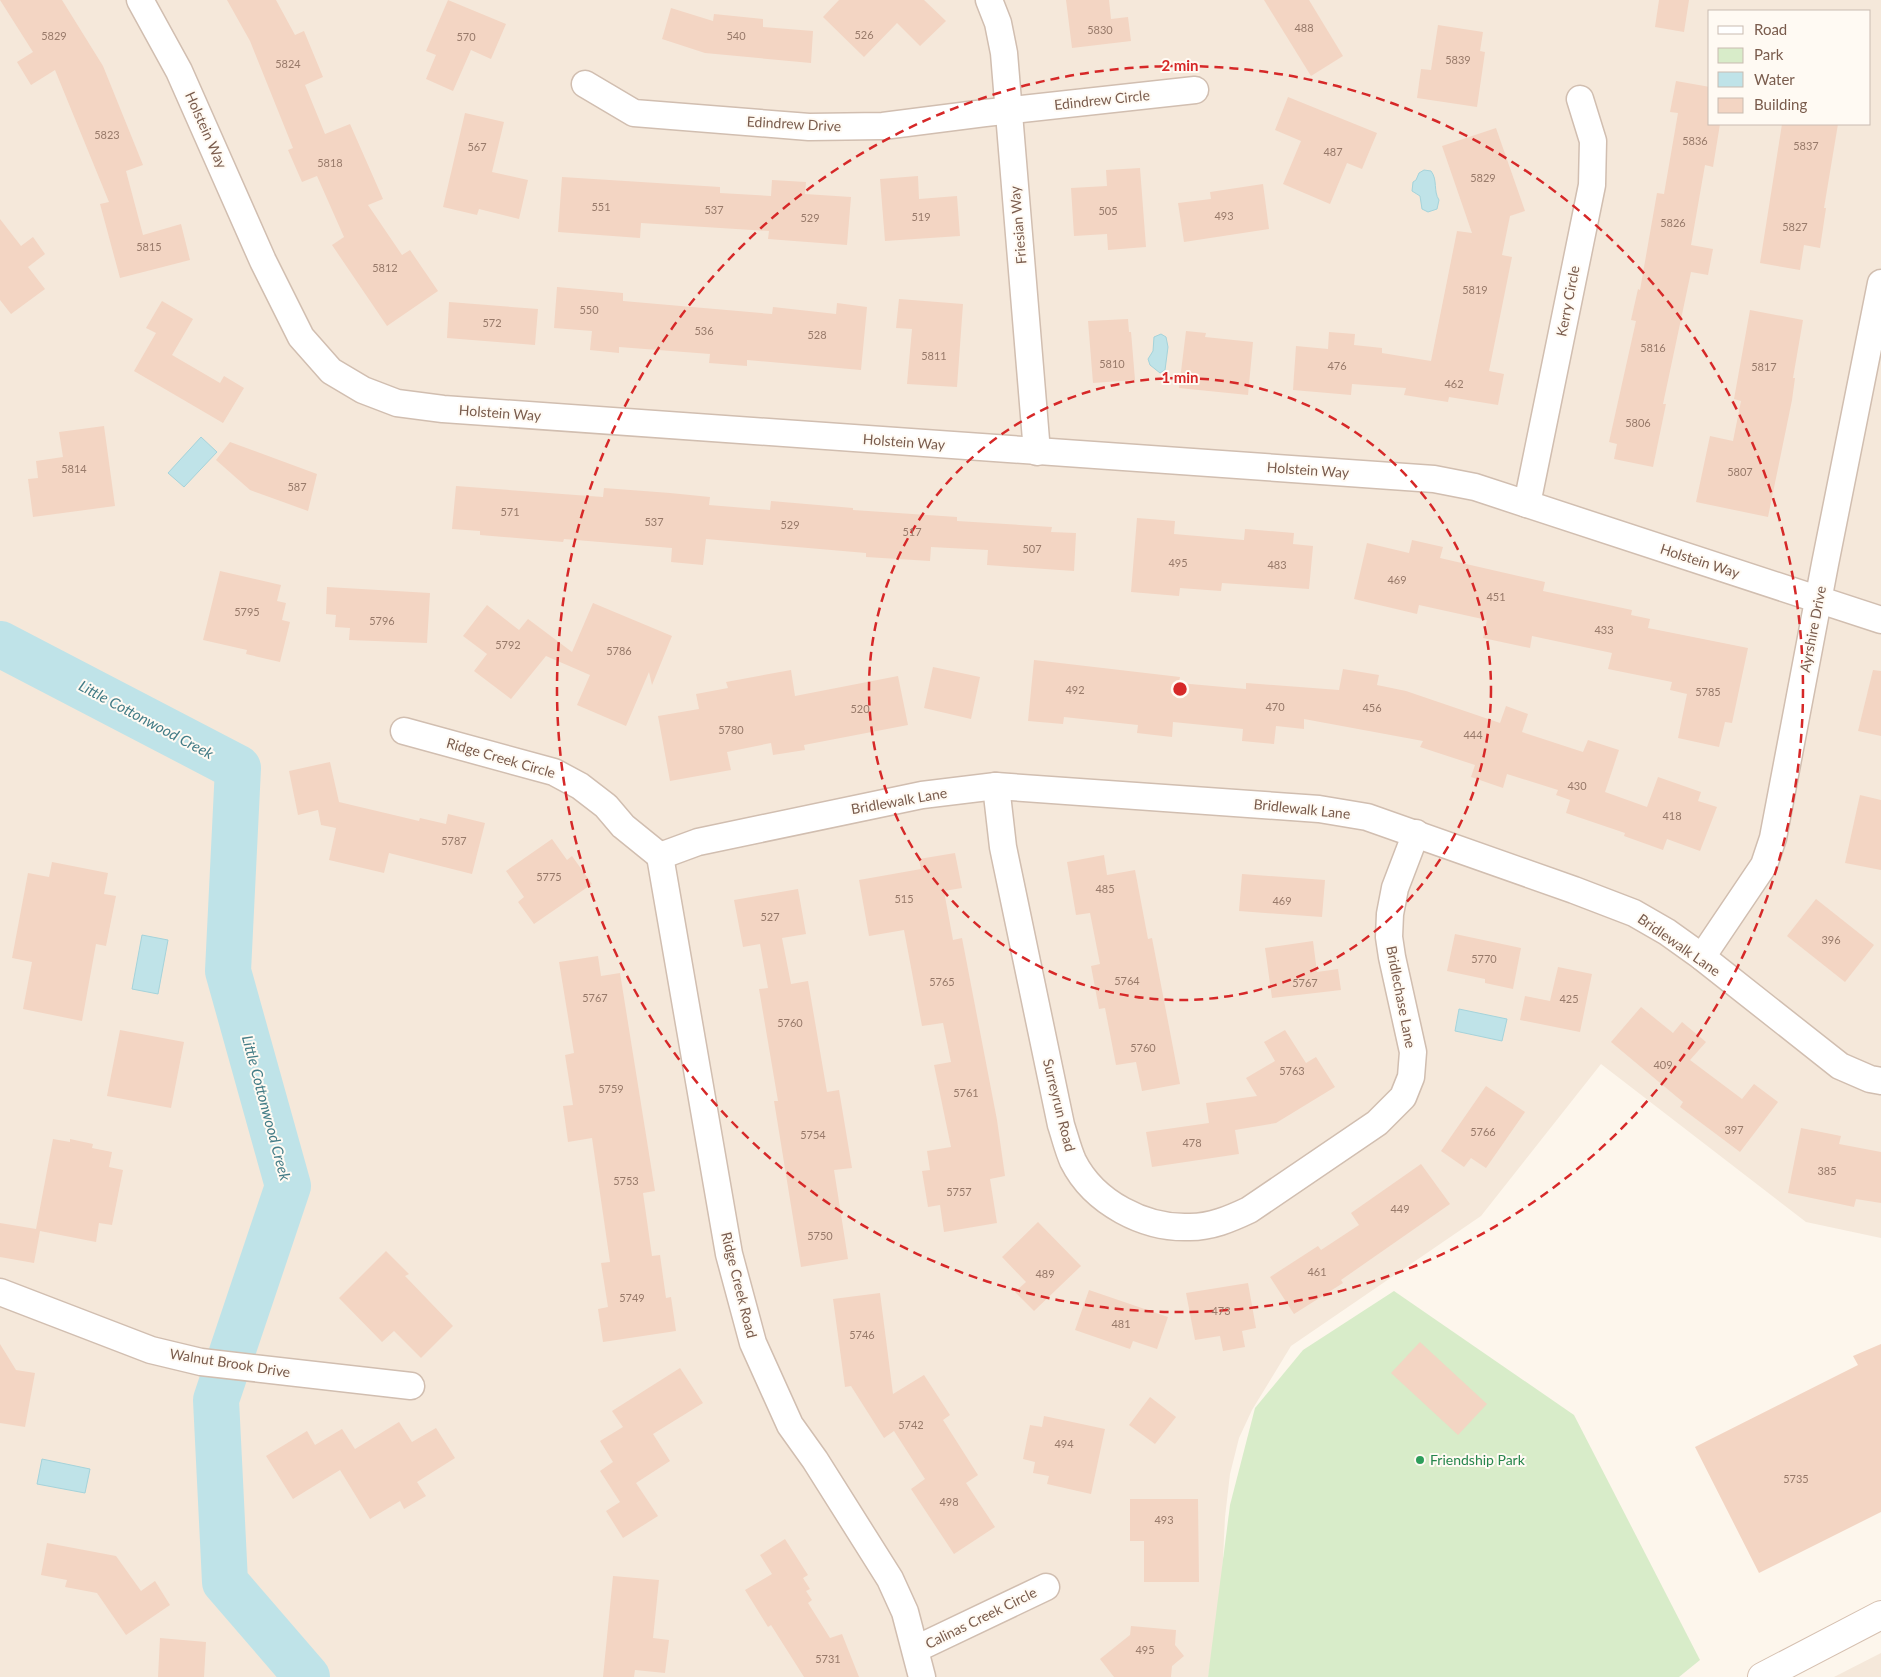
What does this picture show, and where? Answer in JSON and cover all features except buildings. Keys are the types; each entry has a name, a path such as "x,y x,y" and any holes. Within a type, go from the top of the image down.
{"street":[{"name":"Holstein Way","path":"140,0 179,71 263,260 302,337 330,370 363,390 397,403 443,409 1434,479 1475,487 1881,620"},
{"name":"Friesian Way","path":"989,0 998,23 1004,54 1037,452"},
{"name":"Edindrew Drive","path":"586,84 634,113 809,127 883,126 1009,110"},
{"name":"Edindrew Circle","path":"1009,110 1195,90"},
{"name":"Kerry Circle","path":"1527,504 1592,185 1593,141 1580,99"},
{"name":"Ayrshire Drive","path":"1702,957 1764,865 1768,856 1775,829 1881,282"},
{"name":"Ridge Creek Circle","path":"404,732 554,772 580,786 606,806 623,826 660,856"},
{"name":"Bridlewalk Lane","path":"660,856 698,842 922,796 996,786 1320,809 1367,817 1416,833 1634,913 1667,932 1702,957 1840,1066 1870,1079 1881,1081"},
{"name":"Surreyrun Road","path":"996,786 1003,847 1061,1125 1073,1161 1089,1184 1108,1202 1132,1216 1160,1225 1191,1228 1225,1221 1248,1210 1377,1123"},
{"name":"Bridlechase Lane","path":"1377,1123 1404,1097 1411,1077 1413,1052 1389,938 1390,914 1395,888 1416,833"},
{"name":"Ridge Creek Road","path":"660,856 729,1254 753,1343 790,1425 815,1460 890,1579 905,1612 922,1677"},
{"name":"Walnut Brook Drive","path":"0,1292 151,1350 201,1362 411,1386"},
{"name":"Calinas Creek Circle","path":"916,1649 1046,1587"},
{"path":"1762,1677 1881,1615"}],"shaded area":[{"path":"0,0 1881,0 1881,1238 1806,1222 1601,1064 1481,1216 1291,1346 1252,1410 1239,1438 1230,1474 1225,1517 1221,1601 1208,1677 0,1677"},
{"path":"1881,1653 1881,1677 1834,1677"}],"green space":[{"name":"Friendship Park","path":"1394,1291 1574,1415 1700,1660 1679,1677 1208,1677 1230,1505 1255,1408 1303,1350"}],"water":[{"path":"1424,170 1431,171 1433,174 1439,200 1437,209 1428,212 1422,209 1420,196 1412,191 1413,182 1419,173"},
{"path":"1161,334 1166,337 1168,347 1165,370 1160,373 1150,365 1148,359 1153,351 1154,337"},
{"path":"201,437 217,452 184,487 168,473"},
{"path":"142,935 168,940 158,994 132,989"},
{"path":"1459,1009 1507,1019 1502,1041 1455,1031"},
{"path":"42,1459 90,1469 85,1493 37,1484"}],"waterway":[{"name":"Little Cottonwood Creek","path":"0,644 238,768 228,971 288,1186 216,1400 225,1582 307,1677"}],"place":[{"name":"Friendship Park","path":"1420,1460"}]}
